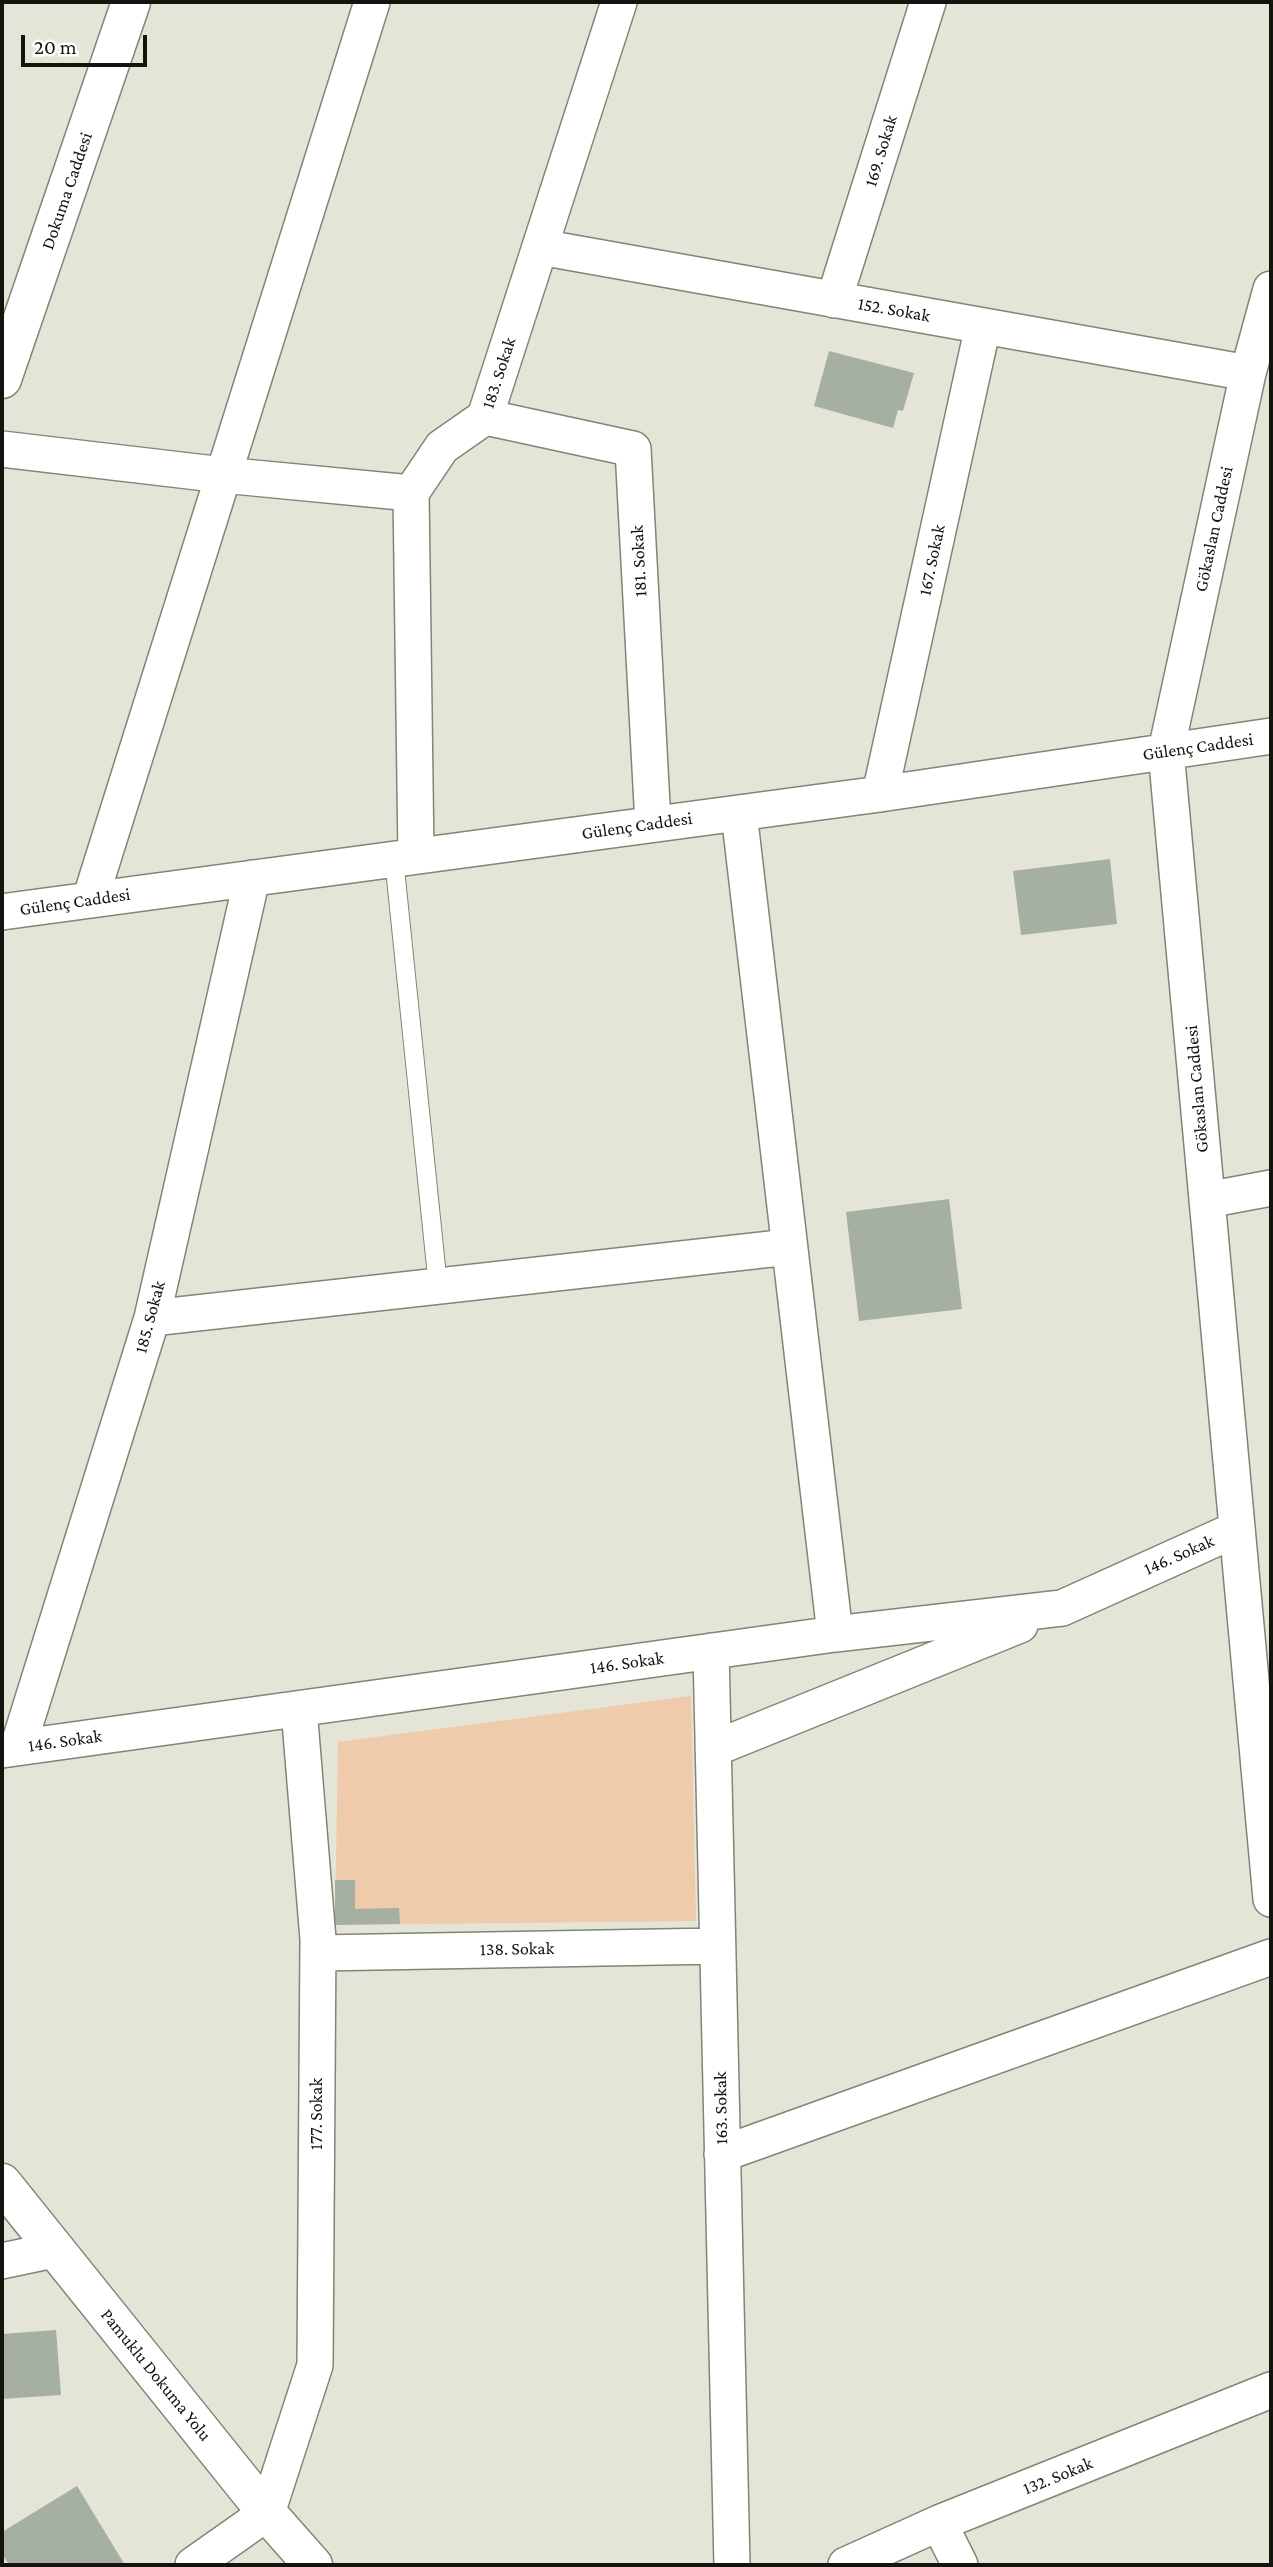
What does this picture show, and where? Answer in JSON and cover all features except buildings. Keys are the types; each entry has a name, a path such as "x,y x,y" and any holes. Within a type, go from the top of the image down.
{"main road":[{"name":"Dokuma Caddesi","path":"2,379 131,2"},
{"name":"Pamuklu Dokuma Yolu","path":"2,2183 267,2513 313,2565"}],"street":[{"path":"90,900 372,2"},
{"name":"183. Sokak","path":"411,493 442,447 485,417 619,2"},
{"name":"169. Sokak","path":"834,300 928,2"},
{"name":"152. Sokak","path":"540,247 1248,373"},
{"name":"Gökaslan Caddesi","path":"1271,289 1248,373 1166,751 1271,1899"},
{"name":"167. Sokak","path":"880,794 983,326"},
{"name":"181. Sokak","path":"485,417 633,449 653,824"},
{"path":"2,449 223,475 411,493 405,857"},
{"name":"Gülenç Caddesi","path":"2,912 880,794 1271,736"},
{"path":"739,813 835,1634"},
{"name":"185. Sokak","path":"10,1748 152,1318 252,878"},
{"path":"1207,1200 1271,1188"},
{"path":"152,1318 789,1247"},
{"name":"146. Sokak","path":"10,1748 835,1634 1062,1608 1237,1529"},
{"path":"713,1749 1062,1608"},
{"name":"163. Sokak","path":"711,1651 732,2565"},
{"name":"177. Sokak","path":"267,2513 315,2365 318,1953 299,1709"},
{"name":"138. Sokak","path":"318,1953 717,1946"},
{"path":"722,2154 1271,1957"},
{"path":"2,2261 54,2250"},
{"name":"132. Sokak","path":"846,2565 939,2523 1271,2390"},
{"path":"193,2565 267,2513"},
{"path":"939,2523 960,2565"}],"lane":[{"path":"405,857 438,1286"}],"shaded area":[{"path":"691,1696 696,1921 335,1925 338,1742"}]}
